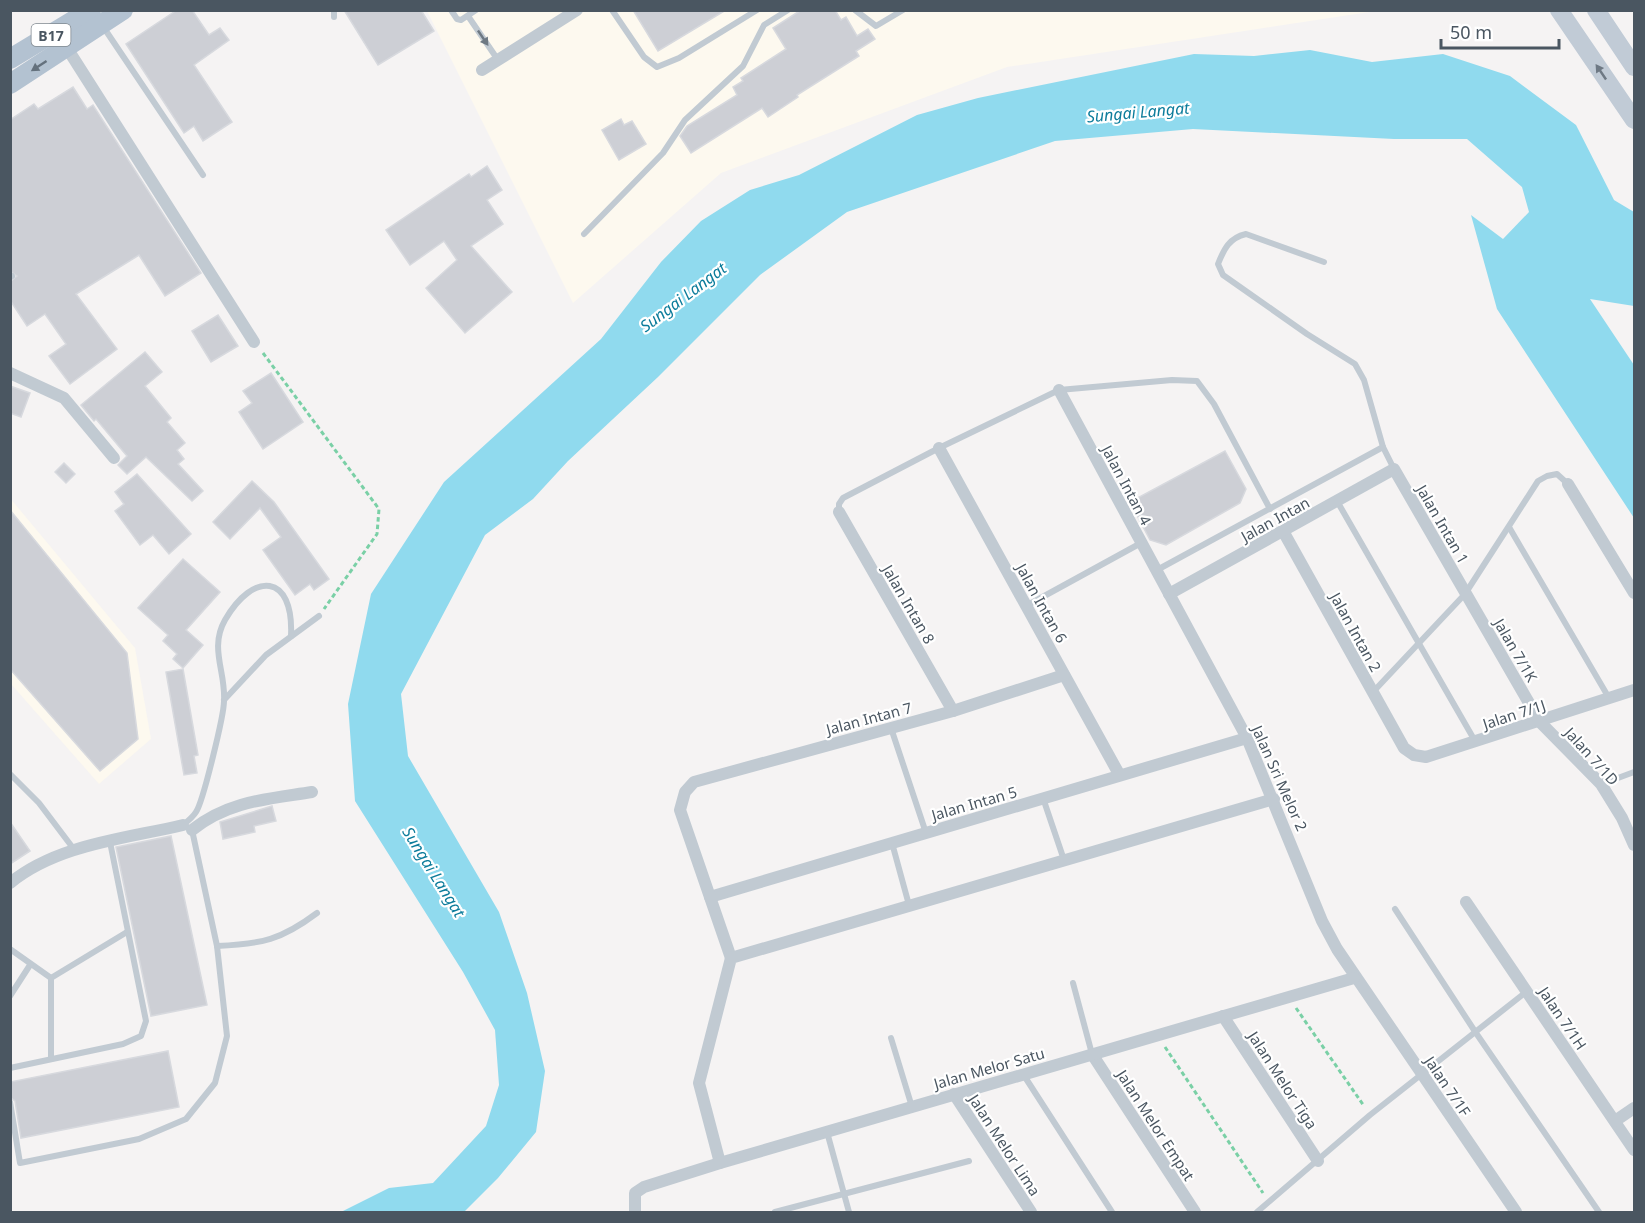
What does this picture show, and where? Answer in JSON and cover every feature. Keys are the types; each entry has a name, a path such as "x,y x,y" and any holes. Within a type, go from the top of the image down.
{"main road":[{"name":"B17","path":"10,58 92,15 123,10"},
{"path":"1559,10 1635,120"},
{"path":"1596,10 1635,67"},
{"name":"B17","path":"10,84 67,48 92,15"}],"street":[{"path":"482,69 577,10"},
{"path":"67,48 254,342"},
{"path":"10,374 64,398 114,458"},
{"name":"Jalan Intan 4","path":"1059,390 1169,594"},
{"name":"Jalan Intan 6","path":"939,448 1119,774"},
{"name":"Jalan Intan","path":"1169,594 1394,469"},
{"name":"Jalan Intan 1","path":"1394,469 1466,594"},
{"path":"1568,483 1635,593"},
{"name":"Jalan Intan 8","path":"839,512 953,711"},
{"name":"Jalan Intan 2","path":"1282,531 1404,748"},
{"name":"Jalan Sri Melor 2","path":"1169,594 1247,738 1274,799 1322,921 1354,978"},
{"name":"Jalan 7/1K","path":"1466,594 1540,722"},
{"name":"Jalan Intan 7","path":"710,897 680,810 685,792 694,782 953,711 1064,675"},
{"name":"Jalan 7/1J","path":"1404,748 1414,755 1426,757 1635,690"},
{"name":"Jalan 7/1D","path":"1540,722 1601,784 1635,845"},
{"name":"Jalan Intan 5","path":"710,897 1119,774 1247,738"},
{"path":"10,884 21,875 73,848 188,828 211,816 247,803 312,792"},
{"path":"731,958 1274,799"},
{"path":"710,897 731,958 699,1083 720,1163"},
{"name":"Jalan 7/1H","path":"1466,902 1635,1150"},
{"name":"Jalan Melor Satu","path":"634,1212 635,1193 720,1163 1354,978"},
{"name":"Jalan 7/1F","path":"1354,978 1516,1212"},
{"name":"Jalan Melor Tiga","path":"1223,1016 1318,1161"},
{"name":"Jalan Melor Empat","path":"1092,1054 1195,1212"},
{"name":"Jalan Melor Lima","path":"954,1094 1029,1212"},
{"path":"1615,1121 1635,1108"}],"lane":[{"path":"451,10 457,19 468,16 476,10"},
{"path":"612,10 644,57 657,67 679,58 757,10"},
{"path":"584,234 663,153 685,120 743,66 764,25 788,10"},
{"path":"855,10 876,26 903,10"},
{"path":"92,15 204,175"},
{"path":"468,16 498,60"},
{"path":"1324,262 1246,234 1234,237 1224,249 1218,264 1223,275 1307,334 1355,364 1364,380 1383,447 1394,469"},
{"path":"839,512 839,504 843,498 1059,390 1172,380 1197,381 1215,405 1270,509"},
{"path":"1156,571 1383,447"},
{"path":"1372,693 1466,594 1538,482 1547,476 1557,474 1568,483"},
{"path":"1336,501 1475,742"},
{"path":"1509,527 1610,699"},
{"path":"1026,606 1141,543"},
{"path":"10,1102 20,1163 139,1139 186,1119 215,1083 226,1036 217,946 188,828 204,797 224,700 217,654 218,635 235,605 260,586 271,585 281,592 290,604 291,636"},
{"path":"224,700 266,655 319,616"},
{"path":"891,728 926,833"},
{"path":"1601,784 1635,772"},
{"path":"10,774 39,803 73,848"},
{"path":"1044,798 1064,860"},
{"path":"10,1068 123,1044 141,1036 146,1021 110,842"},
{"path":"892,843 909,905"},
{"path":"1395,909 1476,1033 1599,1212"},
{"path":"217,946 254,944 290,933 317,913"},
{"path":"51,978 128,932"},
{"path":"10,949 51,978"},
{"path":"10,996 30,965"},
{"path":"51,978 51,1059"},
{"path":"1073,983 1092,1054"},
{"path":"1257,1212 1371,1115 1527,992"},
{"path":"891,1038 912,1107"},
{"path":"1023,1074 1112,1212"},
{"path":"827,1131 849,1212"},
{"path":"775,1212 969,1161"}],"path":[{"path":"254,342 379,509 377,534 319,616"},
{"path":"1288,997 1371,1115"},
{"path":"1158,1036 1269,1202"}],"shaded area":[{"path":"427,11 1376,11 1007,67 721,173 573,303"},
{"path":"10,498 135,648 151,739 99,784 11,684"}],"water":[{"name":"Sungai Langat","path":"1310,50 1372,62 1443,54 1510,76 1576,125 1614,200 1634,212 1634,306 1590,299 1634,365 1634,518 1497,309 1471,215 1503,239 1529,212 1522,187 1467,139 1394,139 1193,129 1055,141 847,212 760,275 658,377 568,461 533,499 485,535 401,694 408,756 499,912 527,993 545,1071 536,1132 498,1178 464,1212 341,1212 389,1188 433,1183 486,1126 499,1085 495,1030 463,972 355,801 348,704 371,594 444,482 601,339 661,262 701,221 750,190 799,175 917,115 978,98 1194,54 1254,56"}],"building":[{"path":"177,10 192,10 209,35 220,28 229,40 194,65 232,122 203,141 194,126 184,133 126,44"},
{"path":"344,10 421,10 434,31 378,65"},
{"path":"633,10 726,10 658,51"},
{"path":"801,10 835,10 841,20 846,17 857,36 868,29 875,39 856,51 859,56 797,95 798,97 768,117 762,108 691,153 680,136 687,126 737,95 733,87 743,81 741,78 786,49 773,28"},
{"path":"73,87 87,109 93,105 201,273 165,296 139,255 76,294 117,349 70,384 49,356 66,344 45,314 27,326 10,300 10,282 17,276 10,271 10,120 34,104 38,109"},
{"path":"621,119 624,125 632,121 646,144 619,160 602,130"},
{"path":"487,166 502,190 487,200 503,224 471,246 512,292 465,333 426,288 457,260 444,241 410,265 386,230 469,174 471,177"},
{"path":"218,315 238,346 211,362 192,331"},
{"path":"145,352 162,372 145,386 171,418 167,422 185,443 177,450 184,459 178,464 203,491 192,501 146,457 127,474 118,465 127,456 81,405"},
{"path":"271,373 303,422 263,449 239,412 252,403 243,391"},
{"path":"10,386 30,393 21,417 10,413"},
{"path":"1225,451 1246,489 1240,503 1166,545 1150,540 1130,502"},
{"path":"64,463 75,474 66,483 55,472"},
{"path":"137,474 191,534 169,554 153,535 140,545 115,511 124,504 115,492"},
{"path":"252,481 274,502 329,579 314,590 310,584 295,595 263,550 281,537 260,508 230,539 213,522"},
{"path":"10,510 127,653 138,739 100,771 10,669"},
{"path":"183,559 220,592 186,630 203,645 183,668 173,659 177,654 163,641 168,635 138,608"},
{"path":"183,669 198,755 194,756 197,773 184,775 166,672"},
{"path":"272,806 276,821 254,826 255,832 223,839 220,822"},
{"path":"10,822 30,851 10,864"},
{"path":"171,836 207,1005 151,1016 116,847"},
{"path":"168,1051 179,1107 21,1138 15,1101 10,1097 10,1082"}]}
